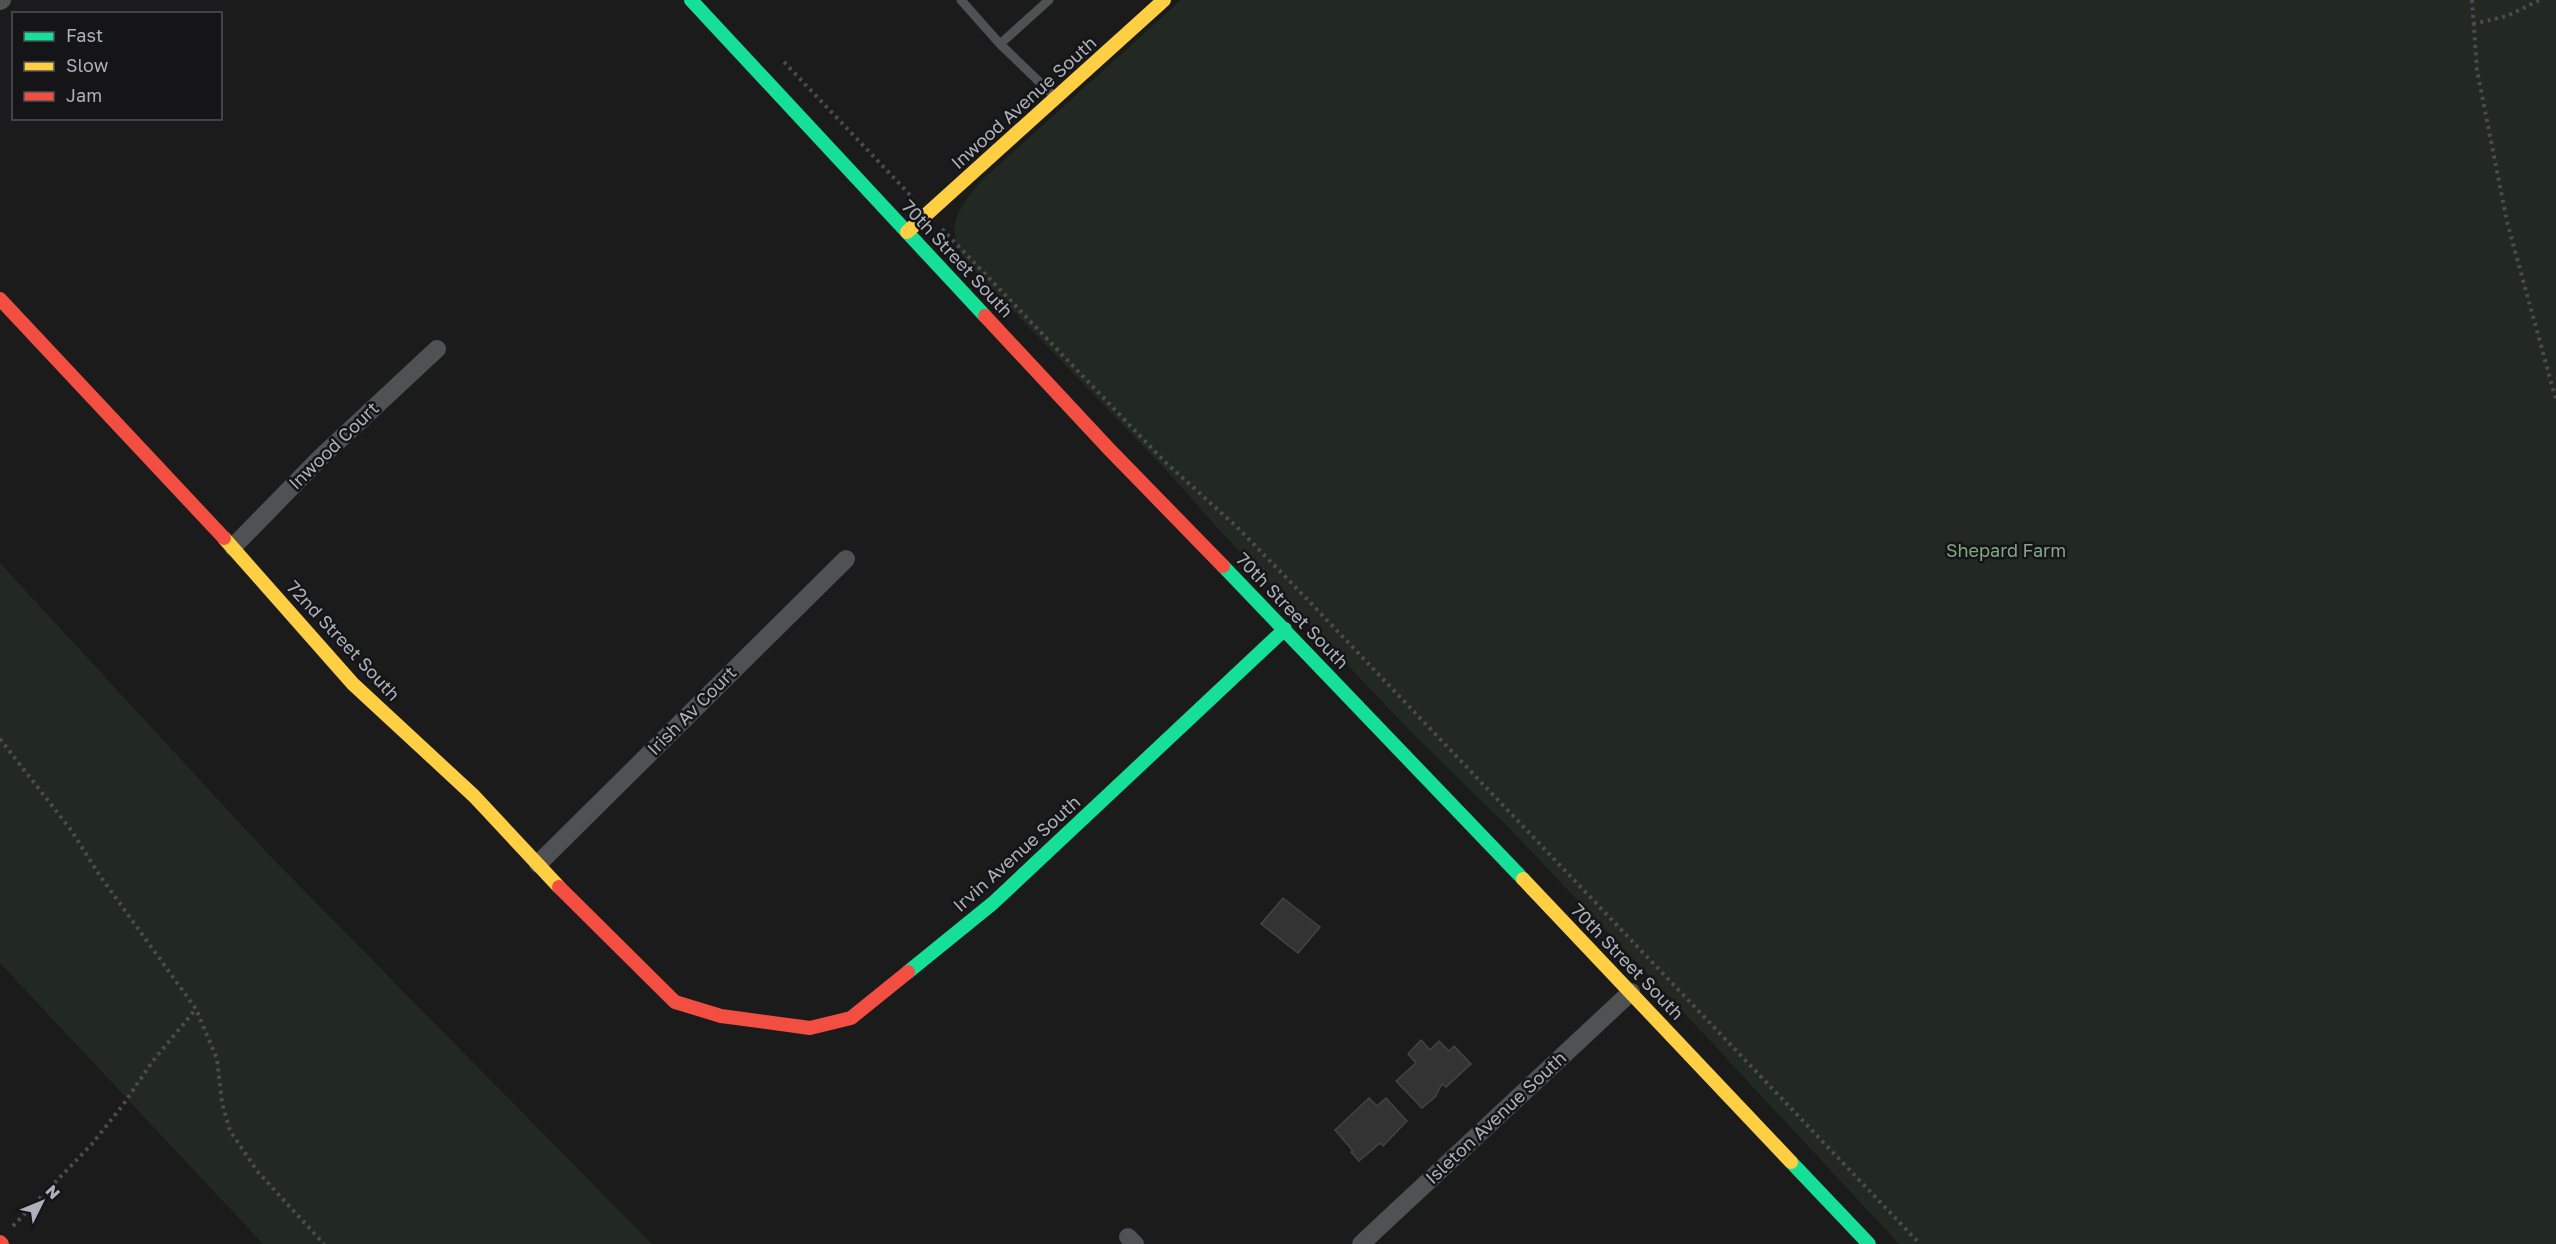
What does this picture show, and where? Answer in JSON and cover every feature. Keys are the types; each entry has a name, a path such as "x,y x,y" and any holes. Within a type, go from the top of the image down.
{"street":[{"name":"70th Street South","path":"691,0 1109,449 1285,629 1869,1244"},
{"name":"Inwood Avenue South","path":"907,232 1164,0"},
{"name":"72nd Street South","path":"0,299 148,459 234,547 353,684 474,796 589,919 675,1002 721,1017 737,1018"},
{"name":"Inwood Court","path":"234,547 321,457 437,349"},
{"name":"Irish Av Court","path":"538,864 846,558"},
{"name":"Irvin Avenue South","path":"737,1018 810,1028 851,1018 993,903 1285,629"},
{"name":"Isleton Avenue South","path":"1361,1244 1631,992"}],"lane":[{"path":"961,0 1000,44 1056,98"},
{"path":"1000,44 1044,2"}],"path":[{"path":"2472,0 2478,77 2507,222 2556,400"},
{"path":"2473,24 2507,16 2540,0"},
{"path":"782,59 894,177"},
{"path":"967,256 1164,461 1237,527 1305,597 1920,1244"},
{"path":"0,739 70,830 100,876 196,1009 217,1059 222,1103 230,1131 258,1172 324,1244"},
{"path":"9,1229 92,1144 123,1105 152,1062 196,1009"}],"green space":[{"name":"Shepard Farm","path":"1181,0 2556,0 2556,1244 1899,1244 1674,1002 1508,827 1416,737 1224,535 1167,471 970,266 962,254 954,233 955,223 964,203 980,182"},
{"path":"0,563 270,856 652,1244 263,1244 0,963"}],"building":[{"path":"1283,898 1320,927 1298,953 1261,924"},
{"path":"1421,1040 1430,1050 1439,1041 1449,1051 1454,1046 1471,1064 1446,1087 1442,1084 1435,1097 1422,1108 1396,1081 1416,1063 1408,1054"},
{"path":"1369,1098 1377,1106 1386,1098 1407,1121 1383,1146 1380,1143 1359,1161 1335,1130"}],"traffic: fast":[{"path":"691,0 985,316"},
{"path":"1223,566 1523,879"},
{"path":"908,972 993,903 1285,629"},
{"path":"1791,1162 1869,1244"}],"traffic: slow":[{"path":"907,232 1164,0"},
{"path":"224,538 353,684 474,796 559,887"},
{"path":"1523,879 1791,1162"}],"traffic: jam":[{"path":"0,299 224,538"},
{"path":"985,316 1109,449 1223,566"},
{"path":"559,887 675,1002 721,1016 810,1028 851,1018 908,972"}]}
